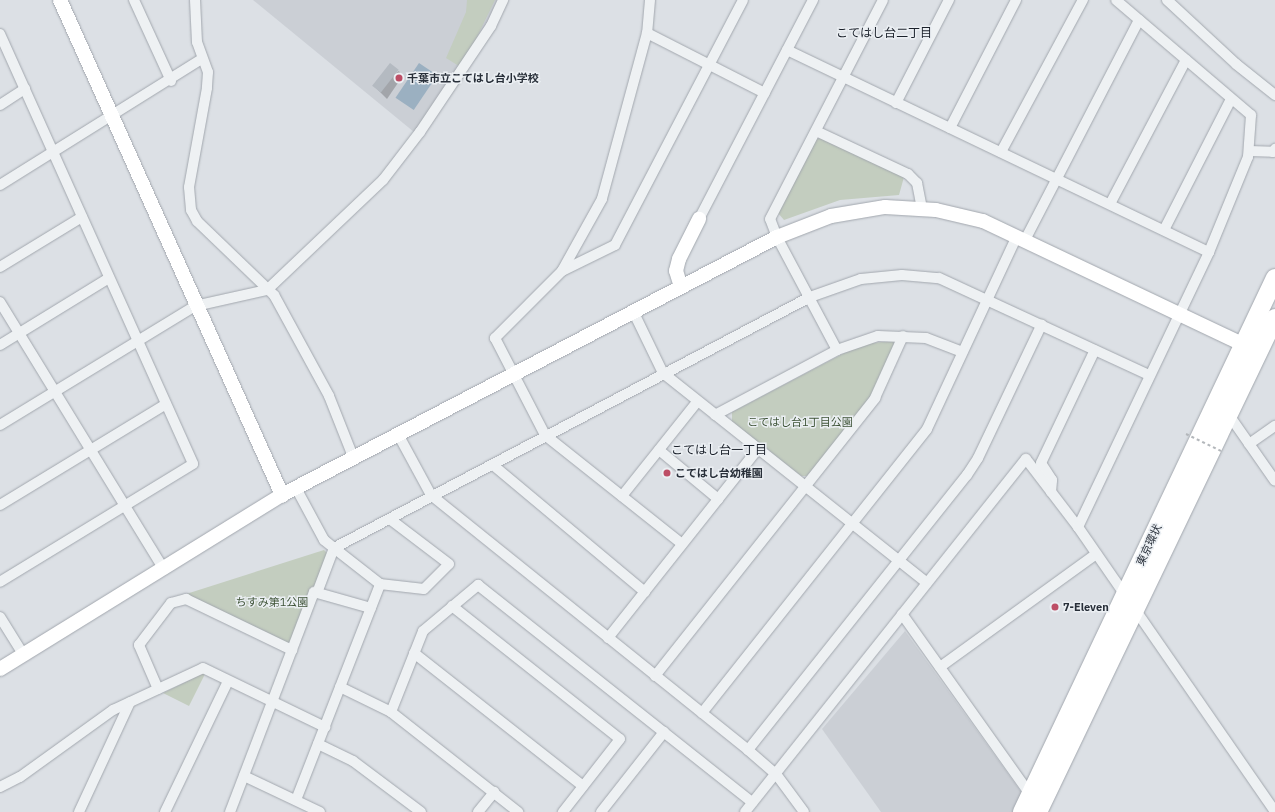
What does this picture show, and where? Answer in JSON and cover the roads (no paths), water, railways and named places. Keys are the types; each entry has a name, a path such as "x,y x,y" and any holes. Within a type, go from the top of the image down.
{"highway":[{"name":"東京環状","path":"1022,812 1038,807 1243,344 1275,278"},
{"name":"東京環状","path":"1130,602 1229,415 1275,318"}],"street":[{"path":"60,0 195,306 282,495"},
{"path":"134,0 170,81"},
{"path":"194,0 197,42 208,72 208,88 189,187 191,210 197,221 220,240 267,290 274,295 329,396 354,459"},
{"path":"0,425 195,306 267,290 383,180 420,132 491,26 503,0"},
{"path":"650,0 647,33 602,199 562,271 496,338 545,435 682,544"},
{"path":"562,271 615,245 743,0"},
{"path":"681,287 676,271 679,259 813,0"},
{"path":"837,350 777,237 770,219 883,0"},
{"path":"896,102 949,0"},
{"path":"950,128 1016,0"},
{"path":"1001,152 1083,0"},
{"path":"1078,527 1178,313 1209,252 1249,151 1251,115 1116,0"},
{"path":"1167,0 1236,64 1275,95"},
{"path":"702,713 927,429 988,299 1056,178 1139,20"},
{"path":"647,33 765,93"},
{"path":"0,34 54,153 108,278 193,464 0,582"},
{"path":"787,50 1209,252"},
{"path":"0,185 111,118 202,59"},
{"path":"1110,204 1186,60"},
{"path":"0,104 25,89"},
{"path":"1164,230 1231,99"},
{"path":"816,131 908,174 917,183 922,209"},
{"path":"1249,151 1274,151"},
{"path":"0,669 164,570 282,495 399,436 513,374 634,313 777,237 831,216 859,210 885,207 922,209 983,221 1259,352"},
{"path":"0,267 82,217"},
{"path":"317,593 334,548 431,495 493,464 545,435 810,297 861,279 902,275 939,278 988,299 1149,375"},
{"path":"0,345 108,278"},
{"path":"0,302 164,570"},
{"path":"634,313 663,373 804,488 927,583"},
{"path":"748,750 978,458 1042,324"},
{"path":"715,414 837,350 878,336 926,338 962,352"},
{"path":"654,676 875,398 903,336"},
{"path":"1051,492 1052,480 1041,463 1095,350"},
{"path":"622,496 697,402"},
{"path":"0,505 166,404"},
{"path":"1229,415 1275,481"},
{"path":"1249,444 1275,426"},
{"path":"399,436 431,495 654,676 748,750 776,774 804,812"},
{"path":"608,638 758,449"},
{"path":"659,450 718,499"},
{"path":"745,812 1026,459 1078,527 1275,811"},
{"path":"493,464 645,592"},
{"path":"296,488 324,540 334,548 380,584 424,589 449,564 390,518"},
{"path":"940,667 1096,554"},
{"path":"296,800 380,584"},
{"path":"391,712 423,630 478,584 752,802"},
{"path":"230,812 314,592 371,608"},
{"path":"158,689 139,644 171,603 186,599 292,650"},
{"path":"452,606 620,739 563,812"},
{"path":"902,614 1038,807"},
{"path":"0,617 23,654"},
{"path":"414,652 583,786"},
{"path":"0,787 20,777 113,710 203,668 325,727"},
{"path":"165,812 228,681"},
{"path":"340,686 391,712 518,812"},
{"path":"79,812 130,702"},
{"path":"600,812 664,732"},
{"path":"318,744 353,761 421,812"},
{"path":"244,776 320,812"},
{"path":"478,812 494,792"}],"water":[{"path":"419,63 437,75 414,110 396,98"}],"place":[{"name":"千葉市立こてはし台小学校","path":"399,78"},
{"name":"こてはし台幼稚園","path":"667,473"},
{"name":"7-Eleven","path":"1055,607"}],"district":[{"name":"こてはし台二丁目","path":"884,33"},
{"name":"こてはし台一丁目","path":"719,450"}],"park label":[{"name":"こてはし台1丁目公園","path":"800,422"},
{"name":"ちすみ第1公園","path":"272,602"}]}
